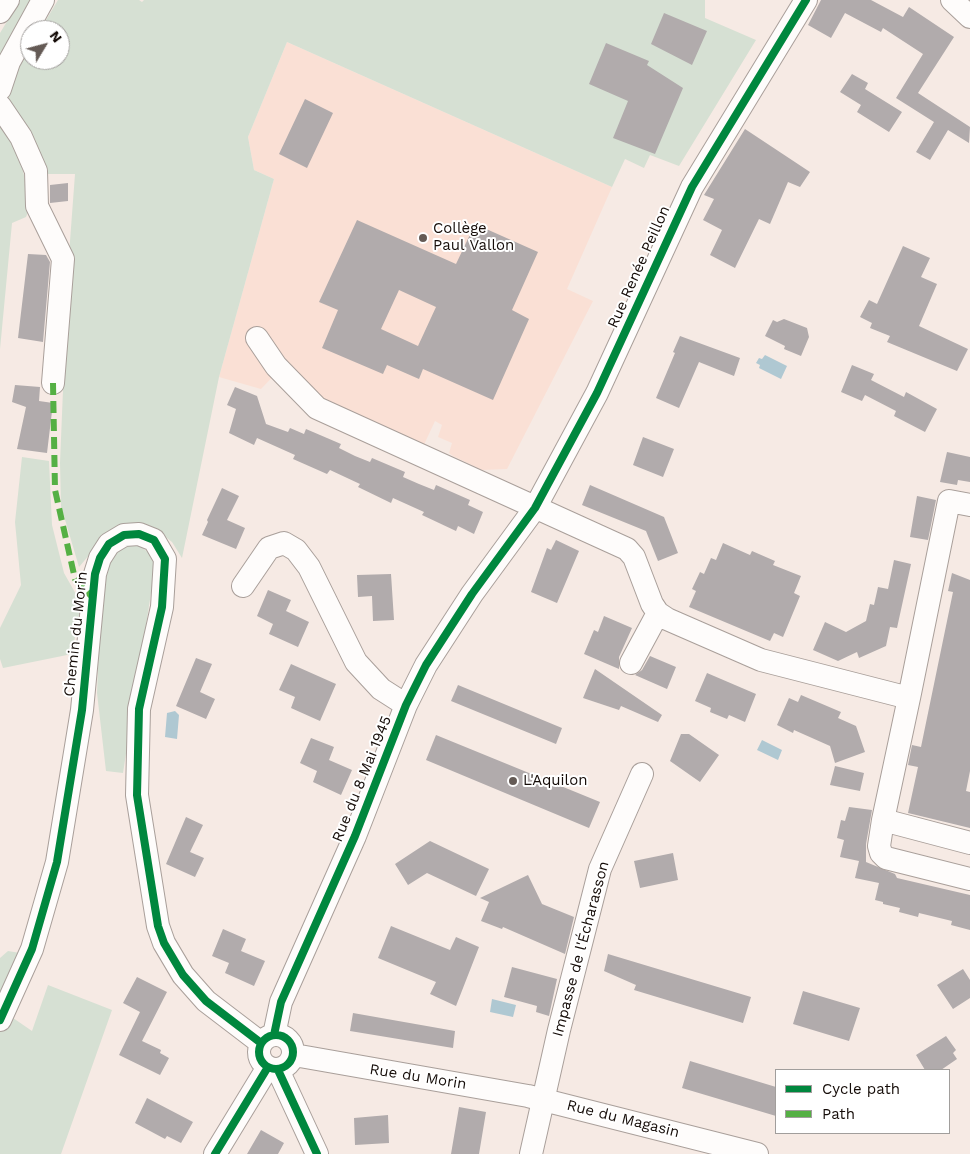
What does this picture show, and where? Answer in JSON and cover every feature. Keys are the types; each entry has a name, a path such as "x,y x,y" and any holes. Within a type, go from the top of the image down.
{"street":[{"path":"0,12 8,0"},
{"path":"0,89 9,62 43,0"},
{"name":"Rue Renée Peillon","path":"504,549 535,508 597,393 692,187 806,0"},
{"path":"952,0 970,17"},
{"path":"0,106 21,137 36,171 37,206 63,259 53,383"},
{"path":"257,338 276,366 317,408 628,549 634,557 652,604 658,613 667,619 761,660 909,698"},
{"path":"970,505 949,500 878,846 886,858 970,879"},
{"name":"Chemin du Morin","path":"0,1020 32,949 57,862 82,710 95,574 100,558 109,544 124,535 139,534 154,540 165,559 162,606 139,709 137,795 158,926 172,959 206,1001 268,1039 286,1038 291,1043 280,1064"},
{"path":"243,586 268,548 284,543 296,550 309,567 356,662 381,689 406,705"},
{"name":"Rue du 8 Mai 1945","path":"268,1039 281,1002 355,836 406,705 426,665 504,549"},
{"path":"631,663 658,613"},
{"name":"Impasse de l'Écharasson","path":"542,1099 600,869 642,774"},
{"path":"883,820 970,843"},
{"path":"268,1039 260,1056 280,1064 317,1154"},
{"path":"215,1154 280,1064"},
{"name":"Rue du Morin","path":"280,1064 512,1092 542,1099"},
{"path":"531,1154 542,1099"},
{"name":"Rue du Magasin","path":"542,1099 756,1154"}],"shaded area":[{"path":"20,0 35,0 25,20 20,20 20,29 0,67 0,33"},
{"path":"58,0 139,0 142,2 144,0 705,0 705,18 756,40 679,166 650,155 644,168 625,159 612,187 287,42 248,137 254,170 274,179 219,377 182,558 172,542 154,528 107,534 79,567 61,506 60,463 68,268 75,174 43,174 10,109 8,93 20,64 20,70 70,70 70,20 46,20"},
{"name":"Collège Paul Vallon","path":"287,42 612,187 567,289 593,301 507,469 482,470 453,456 449,453 452,443 438,437 442,425 435,421 422,449 330,407 287,362 261,389 219,377 274,179 254,170 248,137"},
{"path":"0,120 20,158 31,205 26,217 12,223 0,349"},
{"path":"22,457 49,461 52,525 64,573 81,603 72,654 3,668 0,659 0,628 21,585 15,522"},
{"path":"127,545 140,546 153,556 158,573 151,593 123,773 106,771 97,693 100,617 107,570 110,557"},
{"path":"8,951 20,953 0,1000 0,958"},
{"path":"48,985 112,1010 61,1154 0,1154 0,1009 32,1031"}],"water":[{"path":"765,355 787,366 781,379 759,368 760,365 756,363 759,358 762,359"},
{"path":"175,711 179,715 177,739 165,737 167,713"},
{"path":"762,740 782,750 778,760 757,750"},
{"path":"492,999 516,1005 513,1017 490,1012"}],"building":[{"path":"821,0 871,0 903,17 909,7 954,37 918,93 970,127 969,143 948,130 930,160 916,152 934,122 896,98 923,54 883,28 881,32 845,13 831,38 808,25"},
{"path":"664,13 707,31 692,65 651,44"},
{"path":"606,43 649,61 647,65 683,88 655,154 613,138 628,101 589,84"},
{"path":"852,74 868,83 865,89 902,112 889,132 857,112 861,105 840,92"},
{"path":"305,99 333,113 307,168 279,154"},
{"path":"745,129 810,172 800,187 788,182 770,224 759,219 735,268 710,255 722,230 703,220 714,199 704,195"},
{"path":"68,183 68,201 50,203 50,185"},
{"path":"357,220 456,264 475,224 538,252 512,310 529,319 493,400 423,369 419,379 387,365 383,374 322,348 338,310 319,302","holes":["399,290 436,307 418,346 381,329"]},
{"path":"903,246 930,258 921,277 937,284 919,326 968,349 957,371 887,342 890,336 870,328 872,323 860,317 869,300 877,304"},
{"path":"28,254 46,255 50,262 43,342 18,338"},
{"path":"784,319 807,328 809,337 801,356 784,349 785,346 765,336 773,320 777,322"},
{"path":"680,336 740,358 734,376 699,362 679,408 656,398"},
{"path":"852,365 874,374 871,380 904,397 906,392 937,409 925,432 894,416 896,411 865,395 862,401 841,392"},
{"path":"15,385 40,387 39,401 53,403 47,453 17,449 26,407 12,402"},
{"path":"235,387 257,396 266,424 288,432 290,428 304,434 306,429 341,444 339,448 355,456 370,462 372,458 405,472 403,477 419,484 434,490 436,485 470,500 468,505 483,512 474,534 458,526 456,531 422,515 424,512 393,498 391,503 358,487 360,484 330,470 327,474 293,459 295,455 257,438 254,445 229,433 236,409 227,405"},
{"path":"643,437 674,449 663,477 633,465"},
{"path":"947,452 970,457 970,482 958,480 957,485 940,482"},
{"path":"590,485 664,517 678,553 658,561 646,531 582,505"},
{"path":"222,488 239,496 227,520 245,528 236,549 202,535"},
{"path":"917,496 936,500 928,540 910,537"},
{"path":"556,540 579,551 557,603 531,592 547,548 551,550"},
{"path":"723,543 750,555 752,551 775,561 773,565 801,576 794,593 800,596 783,637 774,633 770,641 689,607 696,591 692,589 700,572 704,574 711,558 716,560"},
{"path":"894,560 911,564 897,628 890,627 886,646 859,658 857,652 838,661 813,650 825,622 846,632 866,621 870,604 874,605 878,587 888,589"},
{"path":"952,573 970,580 970,771 966,791 970,792 970,828 908,813 918,767 908,765 912,745 921,747 953,592 948,591"},
{"path":"391,574 394,620 373,621 372,596 358,597 357,575"},
{"path":"268,590 291,600 286,611 309,622 298,647 269,634 273,624 257,616"},
{"path":"604,616 632,628 619,657 619,669 584,654 594,630 598,632"},
{"path":"650,656 676,667 667,689 635,675 642,670"},
{"path":"196,658 212,664 200,692 215,699 206,719 176,706"},
{"path":"291,664 336,684 320,721 291,708 295,697 279,690"},
{"path":"595,669 662,715 658,722 621,706 619,710 583,698"},
{"path":"707,673 756,694 745,722 729,715 727,719 710,712 711,708 695,701"},
{"path":"458,685 562,728 556,744 451,701"},
{"path":"801,695 841,712 838,718 856,726 865,752 835,763 830,746 794,730 793,733 777,725 789,698 798,702"},
{"path":"681,734 689,734 719,755 700,782 670,761"},
{"name":"L'Aquilon","path":"436,735 600,802 589,828 426,760"},
{"path":"311,738 334,747 329,760 352,770 341,795 313,782 317,771 300,763"},
{"path":"835,766 864,773 860,791 830,785"},
{"path":"849,807 872,810 866,844 866,862 895,874 897,878 970,895 970,930 951,925 952,921 919,913 918,917 899,912 900,908 875,900 879,883 855,878 859,861 840,857 844,840 837,838 841,820 845,821"},
{"path":"186,817 203,825 190,852 204,858 195,877 166,864"},
{"path":"430,841 489,869 476,896 427,873 408,885 395,864"},
{"path":"673,853 678,880 640,888 634,861"},
{"path":"528,875 542,904 574,917 565,954 503,927 502,929 481,921 489,902 480,898"},
{"path":"391,926 450,950 456,937 479,947 456,1006 430,994 436,982 378,958"},
{"path":"223,929 246,939 241,951 265,961 254,986 225,973 229,963 212,956"},
{"path":"608,954 751,997 743,1023 634,990 636,985 604,971"},
{"path":"512,967 557,979 549,1016 536,1012 537,1006 504,997"},
{"path":"963,969 970,980 970,998 953,1009 937,985"},
{"path":"137,977 167,992 142,1041 161,1050 160,1053 169,1058 160,1075 119,1055 140,1012 123,1003"},
{"path":"803,991 860,1008 849,1041 793,1024"},
{"path":"353,1013 455,1031 453,1048 350,1031"},
{"path":"946,1036 956,1050 953,1053 957,1059 942,1069 924,1069 916,1055"},
{"path":"690,1061 775,1087 775,1116 682,1088"},
{"path":"147,1098 193,1122 181,1143 167,1136 165,1139 135,1123"},
{"path":"459,1107 486,1112 479,1154 451,1154"},
{"path":"388,1115 389,1143 355,1145 354,1118"},
{"path":"261,1130 284,1143 278,1154 247,1154"}],"marked path":[{"path":"53,383 55,490 75,579 92,597"}],"cycle path":[{"path":"274,1035 281,1002 355,836 406,705 426,665 472,594 535,508 597,393 692,187 806,0"},
{"path":"0,1020 32,949 57,862 82,710 95,574 100,558 109,544 124,535 139,534 154,540 165,559 162,607 139,709 137,795 158,926 164,943 183,975 206,1001 261,1043"},
{"path":"276,1035 283,1036 288,1040 292,1045 293,1052 292,1059 288,1064 283,1068 276,1069 269,1068 264,1064 260,1059 259,1052 260,1045 264,1040 269,1036 276,1035"},
{"path":"215,1154 268,1067"},
{"path":"278,1070 317,1154"}],"place":[{"name":"Collège Paul Vallon","path":"423,238"},
{"name":"L'Aquilon","path":"513,781"}]}
